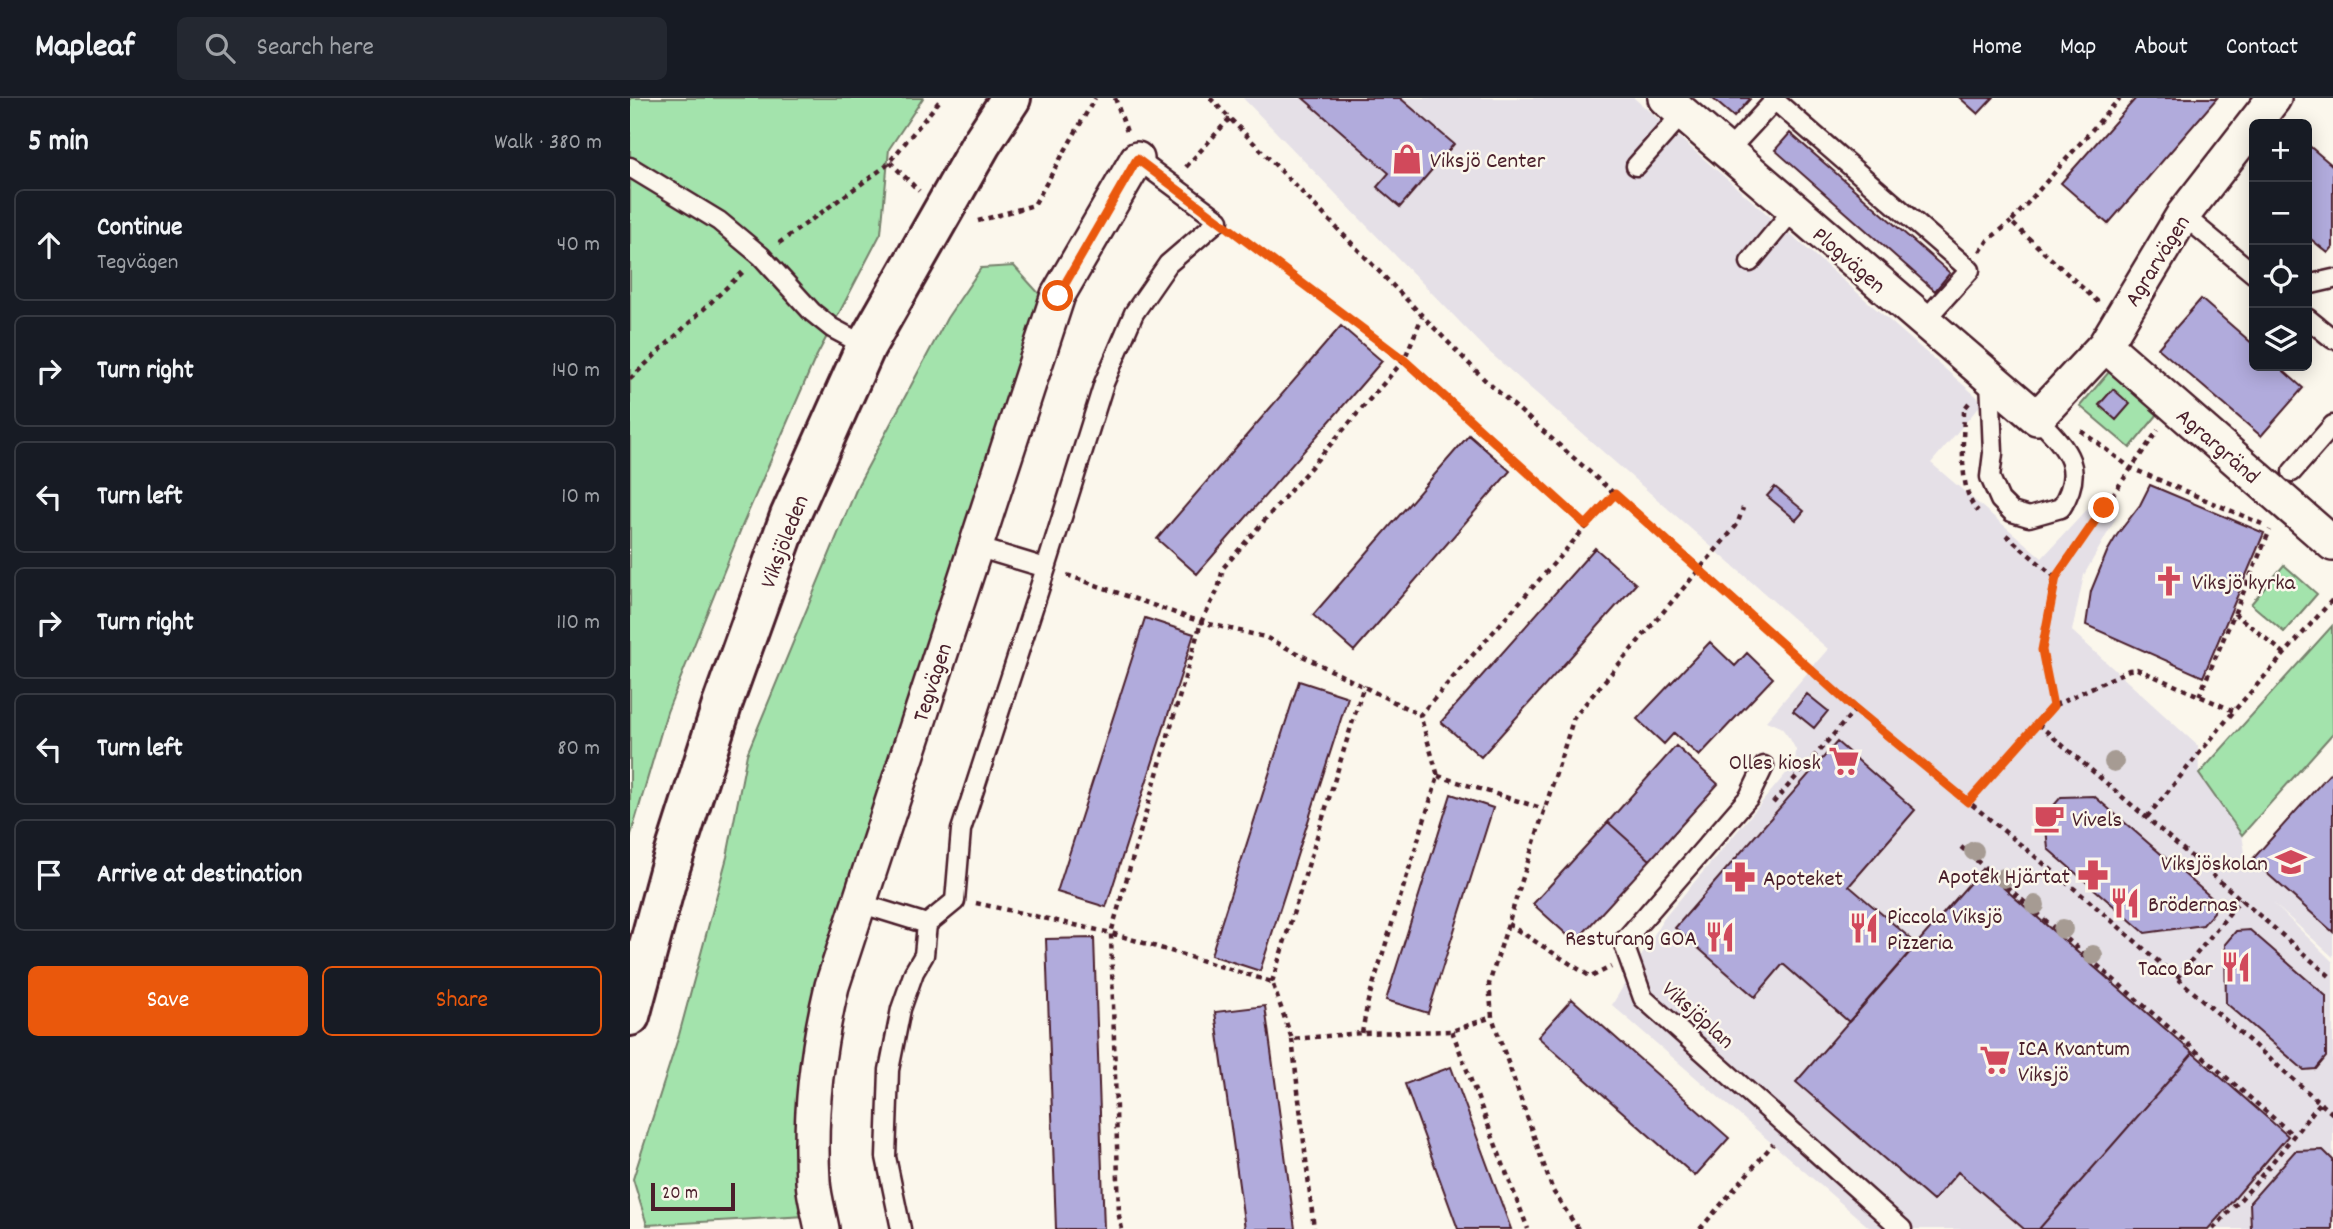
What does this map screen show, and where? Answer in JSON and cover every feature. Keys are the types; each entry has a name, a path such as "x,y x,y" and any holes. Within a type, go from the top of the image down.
{"main road":[{"name":"Viksjöleden","path":"630,1016 669,871 722,705 790,516 866,346 981,144 1011,98"}],"street":[{"name":"Agrarvägen","path":"2037,418 2111,334 2183,215 2274,98"},
{"name":"Plogvägen","path":"1674,106 2037,418"},
{"name":"Tegvägen","path":"822,1229 813,1182 817,1069 832,986 1058,296 1137,159"},
{"name":"Agrargränd","path":"2111,334 2175,406 2333,544"}],"lane":[{"path":"1727,152 1774,99 1970,270 1923,322"},
{"path":"1636,166 1674,106"},
{"path":"901,1229 886,1157 889,1070 901,1009 914,972 924,955 927,924 954,901 961,830 1104,383 1134,313 1168,264 1219,220 1137,159"},
{"path":"630,167 719,221 761,256 813,312 832,328 866,346"},
{"path":"1750,262 1793,210"},
{"path":"2183,215 2249,270"},
{"path":"2312,284 2333,279"},
{"path":"2312,322 2333,340"},
{"path":"1990,379 1993,453 1990,477 2000,500 2012,512 2029,517 2061,509 2070,495 2074,478 2073,463 2062,444 2037,418"},
{"path":"2292,472 2333,425"},
{"path":"976,547 1046,568"},
{"name":"Viksjöplan","path":"1764,766 1749,797 1623,942 1643,998 1902,1229"},
{"path":"859,903 927,924"}],"path":[{"path":"630,379 761,256 890,162 942,98"},
{"path":"978,221 1034,205 1095,98"},
{"path":"1210,98 1485,380 1847,702 2088,900 2333,1114"},
{"path":"1970,270 1988,240 2011,222 2120,98"},
{"path":"1171,184 1230,118"},
{"path":"890,162 919,191"},
{"path":"1219,220 1404,360 1586,525"},
{"path":"2011,222 2102,306 2111,334"},
{"path":"1122,1229 1119,1216 1111,933 1201,622 1218,590 1223,568 1404,360 1423,317"},
{"path":"2053,706 2042,650 2056,577 2175,406"},
{"path":"2076,424 2081,431 2130,468 2271,528 2199,696"},
{"path":"1420,715 1615,494"},
{"path":"1578,1229 1553,1191 1492,1017 1489,984 1574,717 1737,525 1742,508"},
{"path":"1046,568 1201,622 1265,637 1420,715 1438,776 1367,1002 1362,1033"},
{"path":"2147,817 2234,711 2333,599"},
{"path":"2234,613 2285,654"},
{"path":"1968,802 2053,706 2129,670 2137,669 2234,711"},
{"path":"1314,1229 1292,1039 1272,982 1364,685"},
{"path":"2038,724 2333,979"},
{"path":"1438,776 1544,809"},
{"path":"1961,847 2294,1136"},
{"path":"2177,978 2241,899"},
{"path":"954,901 983,904 1111,933 1272,982"},
{"path":"1292,1039 1362,1033 1452,1031 1492,1017"},
{"path":"1452,1031 1528,1229"},
{"path":"2213,1229 2320,1103"},
{"path":"1700,1229 1787,1127"}],"shaded area":[{"path":"1243,98 1634,98 1983,402 1931,463 2042,558 2095,501 2116,518 2084,575 2072,631 2198,746 2199,774 2242,835 2247,864 2333,770 2333,957 2273,903 2333,962 2333,1229 1871,1229 1612,1005 1664,918 1795,763 1796,750 1790,739 1781,727 1766,721 1828,649 1488,351"}],"green space":[{"path":"630,98 923,98 889,149 881,233 814,361 743,524 667,712 630,838"},
{"path":"1014,266 1043,298 870,824 798,1083 806,1216 647,1225 633,1179 679,1035 727,857 747,754 858,485 947,318 981,268"},
{"path":"2109,372 2158,414 2130,448 2080,406","holes":["2113,390 2115,419 2099,405"]},
{"path":"2284,565 2317,594 2284,632 2251,604"},
{"path":"2332,626 2333,733 2242,835 2199,774"}],"building":[{"name":"Viksjö Center","path":"1303,98 1400,98 1454,144 1400,207 1377,187 1389,173"},
{"path":"1712,98 1749,98 1750,99 1734,117"},
{"path":"1960,98 1993,98 1978,114"},
{"path":"2136,98 2217,98 2108,224 2061,183"},
{"path":"1790,133 1950,273 1935,291 1775,150"},
{"path":"2312,148 2333,166 2333,247 2328,253 2312,240"},
{"path":"2201,299 2249,341 2249,371 2284,371 2303,388 2261,436 2158,348"},
{"path":"1341,326 1382,361 1197,574 1157,539"},
{"path":"2113,389 2130,404 2116,420 2099,405"},
{"path":"1469,435 1510,471 1354,651 1313,615"},
{"name":"Viksjö kyrka","path":"2150,485 2264,533 2203,677 2086,625 2091,591 2107,552 2140,505"},
{"path":"1775,487 1804,511 1796,520 1767,496"},
{"path":"1595,548 1636,584 1481,757 1441,722"},
{"path":"1145,618 1194,634 1106,907 1057,892"},
{"path":"1710,642 1735,666 1747,653 1773,678 1699,756 1674,733 1664,744 1637,719"},
{"path":"1299,681 1348,697 1260,971 1211,955"},
{"path":"1807,694 1828,711 1814,728 1793,711"},
{"path":"1837,742 1915,810 1849,886 1917,944 1849,1022 1783,964 1755,997 1675,928"},
{"path":"1676,746 1718,784 1650,860 1608,822"},
{"name":"Viksjöskolan","path":"2333,770 2333,932 2252,860"},
{"path":"1451,794 1493,808 1428,1013 1386,1000"},
{"path":"2094,796 2213,899 2214,912 2203,925 2145,933 2048,849 2045,816 2061,797"},
{"path":"1608,822 1650,860 1575,942 1533,904"},
{"path":"1982,869 2193,1053 2039,1229 2024,1229 1958,1172 1933,1201 1796,1082"},
{"path":"2250,930 2326,996 2326,1057 2316,1069 2304,1070 2226,1003 2225,944 2236,931"},
{"path":"1094,938 1104,1229 1056,1229 1046,939"},
{"path":"1572,999 1729,1138 1695,1176 1538,1037"},
{"path":"1265,1006 1295,1229 1245,1229 1215,1012"},
{"path":"2193,1053 2288,1136 2217,1219 2208,1229 2039,1229"},
{"path":"1451,1067 1511,1229 1458,1229 1405,1084"},
{"path":"2323,1150 2333,1160 2332,1229 2251,1229 2250,1202 2295,1151"}],"place":[{"name":"Viksjö Center","path":"1407,159"},
{"name":"Viksjö kyrka","path":"2169,581"},
{"name":"Olles kiosk","path":"1844,761"},
{"name":"Vivels","path":"2049,818"},
{"name":"Viksjöskolan","path":"2291,862"},
{"name":"Apotek Hjärtat","path":"2093,875"},
{"name":"Apoteket","path":"1740,877"},
{"name":"Brödernas","path":"2125,903"},
{"name":"Piccola Viksjö Pizzeria","path":"1864,928"},
{"name":"Resturang GOA","path":"1720,937"},
{"name":"Taco Bar","path":"2236,967"},
{"name":"ICA Kvantum Viksjö","path":"1995,1060"}],"route":[{"path":"1058,296 1137,159 1404,360 1586,525 1615,494 1847,702 1968,802 2053,706 2042,650 2056,577 2104,508"}]}
